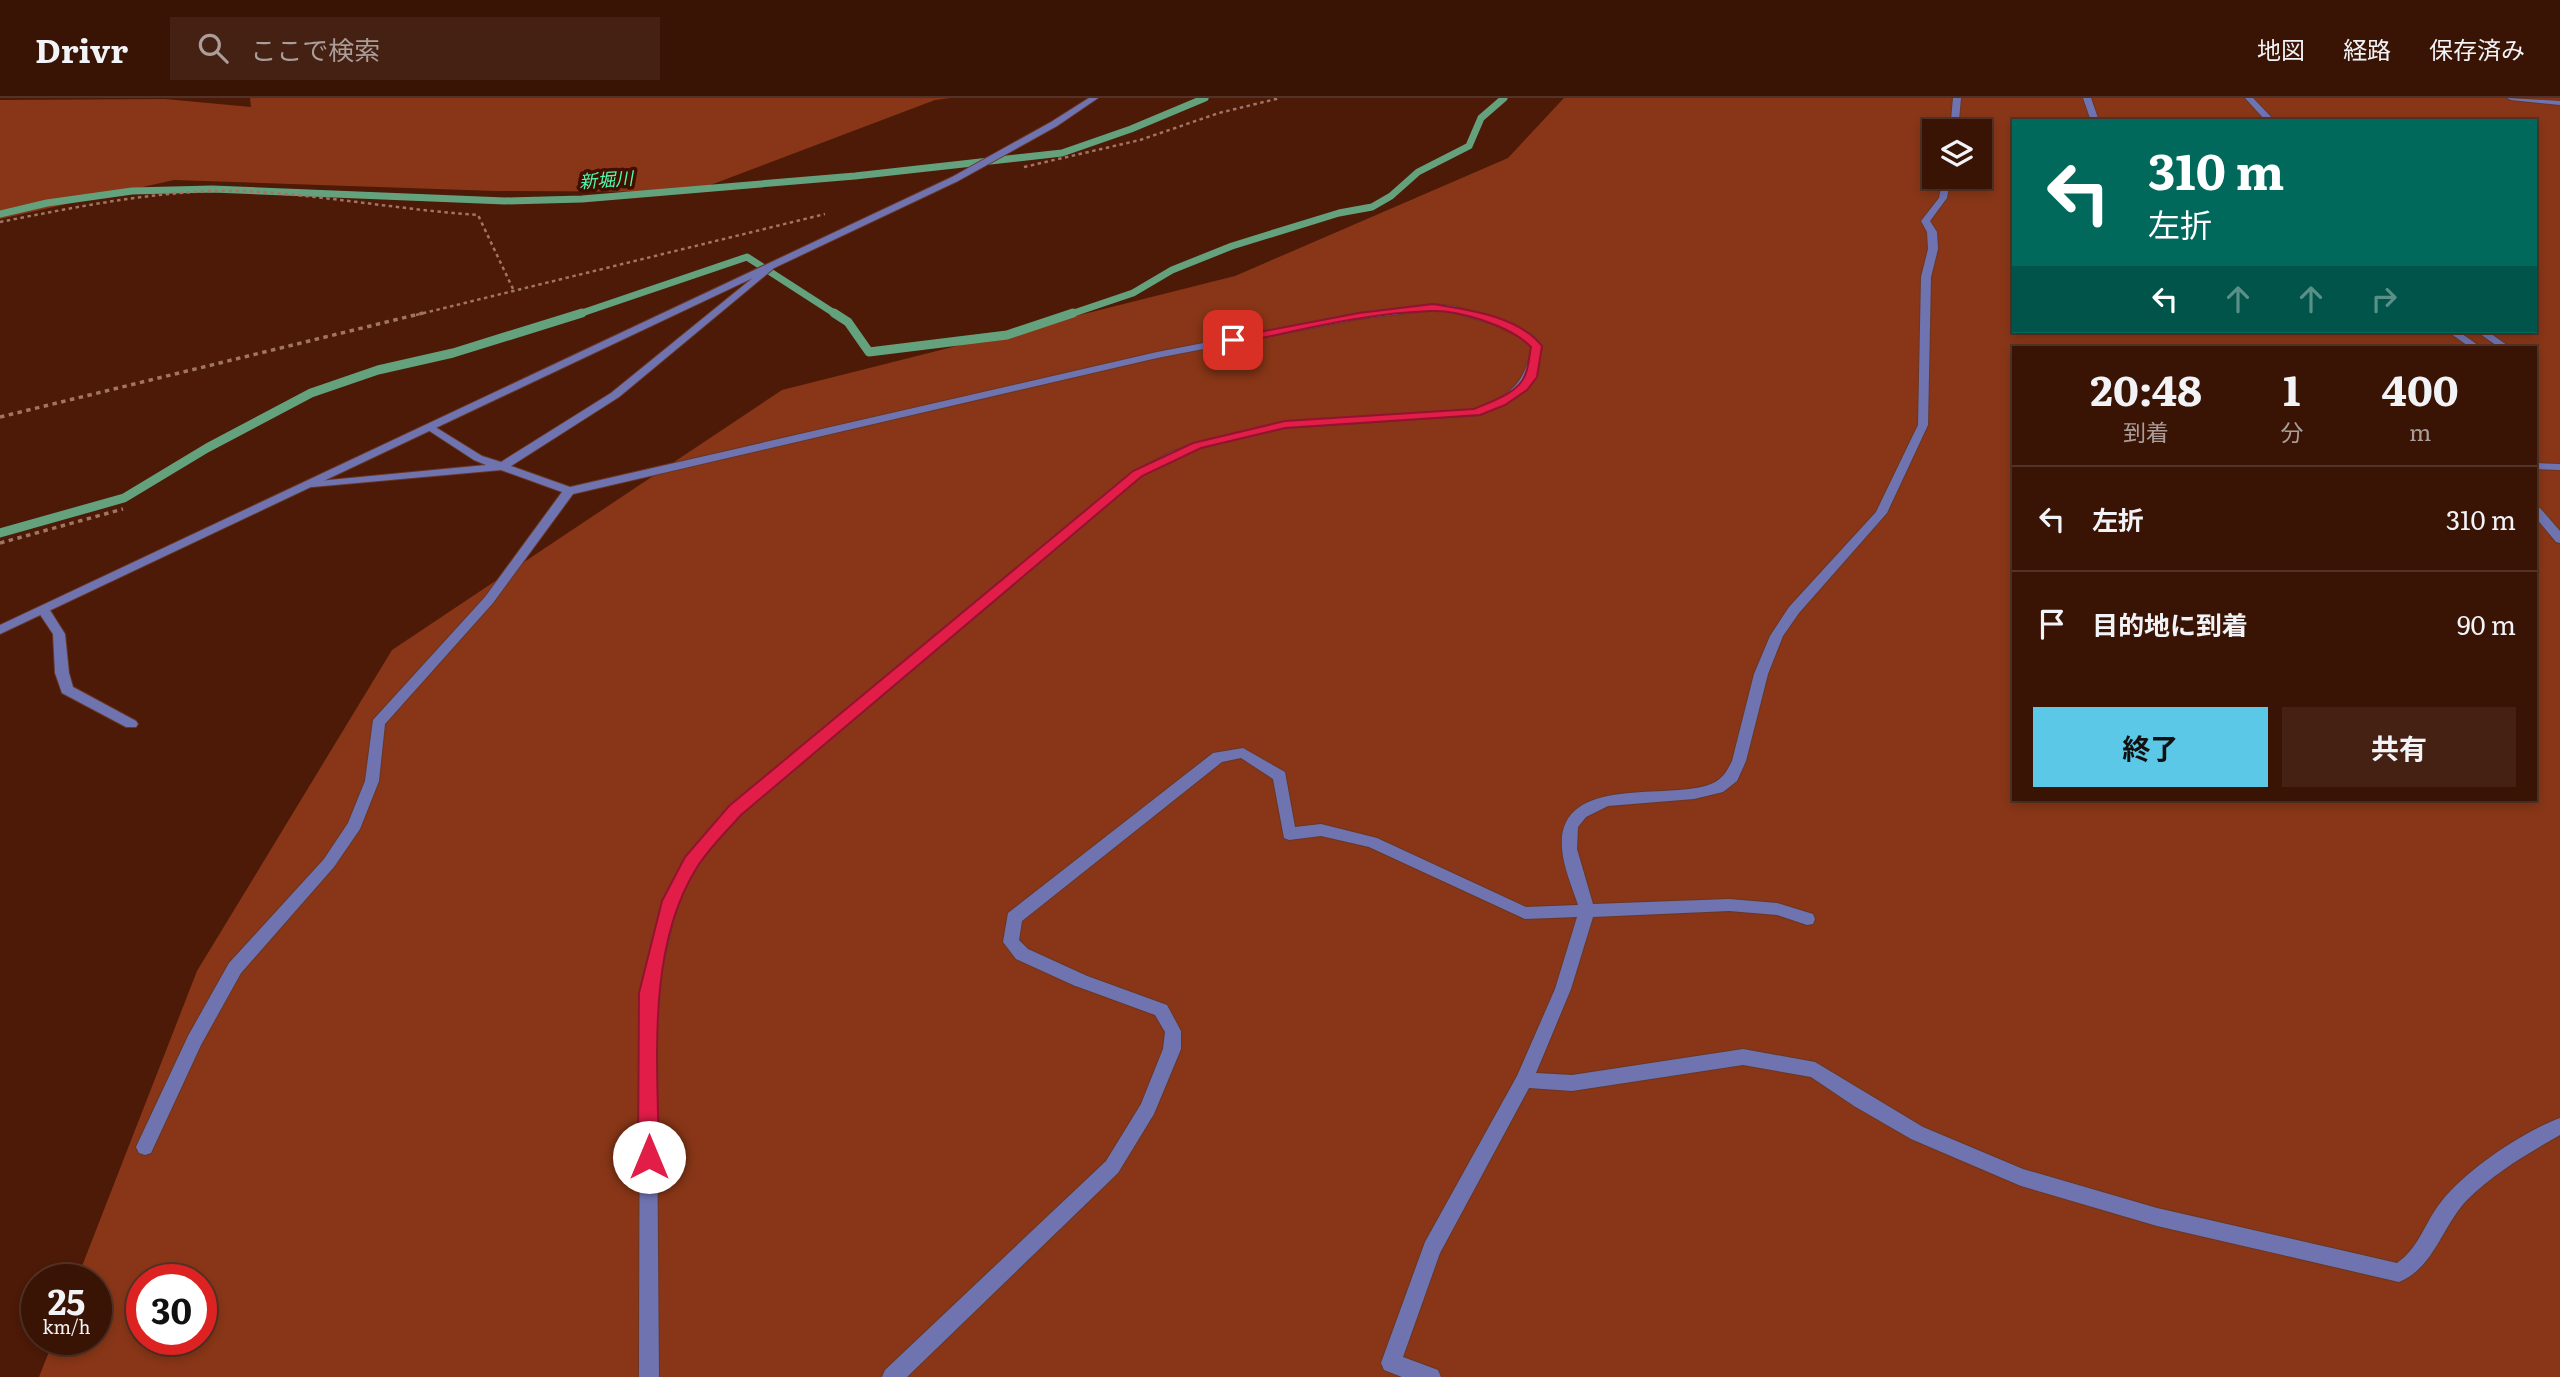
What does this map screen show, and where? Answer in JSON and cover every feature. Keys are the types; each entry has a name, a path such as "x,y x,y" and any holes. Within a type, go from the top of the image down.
{"street":[{"path":"0,630 955,180 1094,98"},
{"path":"1955,119 1957,98"},
{"path":"2087,98 2094,119"},
{"path":"2249,98 2269,119"},
{"path":"2511,98 2560,103"},
{"path":"2541,101 2560,113"},
{"path":"1432,1377 1391,1363 1432,1249 1524,1080 1563,989 1587,910 1569,849 1571,826 1581,813 1606,801 1661,798 1706,791 1718,788 1732,777 1739,761 1761,674 1777,636 1794,610 1881,513 1923,425 1926,278 1933,249 1932,232 1925,220 1944,198 1945,189"},
{"path":"312,484 501,467 615,395 770,267"},
{"path":"432,428 478,458 569,491 1157,355 1359,316 1433,307 1453,309 1499,323 1527,336 1536,346 1531,377 1523,387 1501,402 1476,413 1285,425 1197,446 1138,474 735,810 691,862 670,901 648,993 649,1377"},
{"path":"2455,333 2474,346"},
{"path":"2484,333 2503,346"},
{"path":"2537,466 2560,467"},
{"path":"145,1147 194,1041 235,968 329,863 355,825 372,781 378,723 489,600 569,491"},
{"path":"2537,512 2560,539"},
{"path":"43,610 59,634 62,673 67,690 131,723"},
{"path":"892,1377 1112,1167 1148,1108 1172,1049 1173,1031 1161,1010 1079,980 1022,954 1011,942 1014,918 1218,757 1243,753 1280,776 1289,834 1321,830 1372,842 1525,913 1729,905 1777,909 1807,919"},
{"path":"1524,1080 1572,1083 1742,1057 1815,1070 1917,1133 2021,1177 2157,1217 2399,1273 2416,1262 2446,1209 2489,1168 2560,1126"}],"path":[{"path":"1015,169 1140,140 1219,113 1280,98"},
{"path":"0,222 99,202 218,192 259,192 418,211 478,215 514,291"},
{"path":"0,417 835,212"},
{"path":"0,543 123,509"}],"shaded area":[{"path":"250,98 950,98 935,100 692,192 495,191 174,180 0,219 0,100 165,99 251,107"},
{"path":"1564,98 2560,98 2560,1377 39,1377 48,1355 112,1355 112,1264 83,1264 197,971 392,650 782,390 1235,276 1508,158"}],"waterway":[{"name":"新堀川","path":"0,214 47,203 132,191 212,189 505,201 582,199 855,176 1062,153 1131,129 1205,98"},
{"path":"1068,315 1133,293 1172,270 1232,246 1339,213 1372,207 1391,196 1418,172 1469,146 1481,118 1504,98"},
{"path":"581,313 747,257 837,315"},
{"path":"0,533 124,498 207,448 311,393 378,370 453,353 581,313"},
{"path":"576,315 581,313"},
{"path":"834,313 848,322 869,352 1007,335 1073,313"}],"route":[{"path":"649,1157 648,993 670,901 691,862 735,810 1138,474 1175,454 1197,446 1285,425 1476,413 1501,402 1523,387 1531,377 1536,346 1527,336 1499,323 1475,314 1433,307 1359,316 1233,340"}]}
